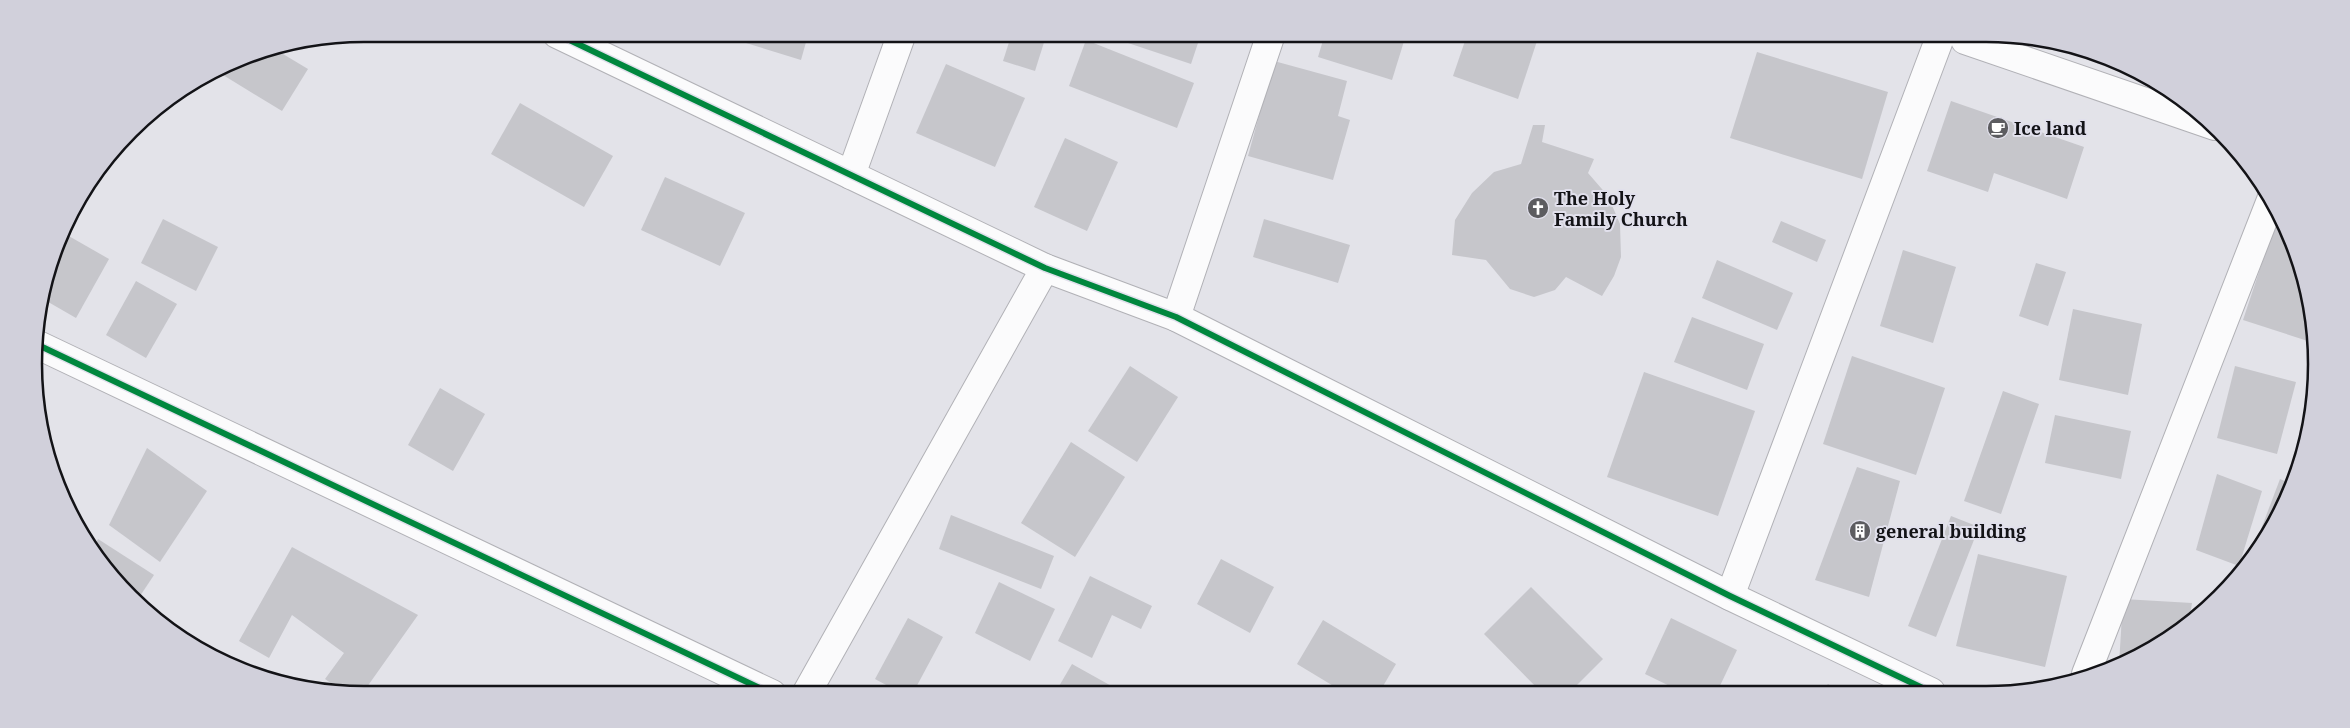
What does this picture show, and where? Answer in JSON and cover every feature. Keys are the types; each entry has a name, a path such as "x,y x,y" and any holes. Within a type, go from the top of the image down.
{"street":[{"path":"574,42 1045,268 1176,317 1730,596 1918,686"},
{"path":"851,175 899,42"},
{"path":"1176,317 1268,42"},
{"path":"1730,596 1938,42"},
{"path":"1971,42 2195,119"},
{"path":"2088,668 2267,209"},
{"path":"810,686 1045,268"},
{"path":"43,347 755,686"}],"building":[{"path":"746,42 806,42 801,60"},
{"path":"1009,42 1044,42 1035,71 1003,61"},
{"path":"1085,42 1091,42 1194,83 1177,128 1069,86"},
{"path":"1125,42 1198,42 1191,64"},
{"path":"1322,42 1404,42 1392,80 1318,57"},
{"path":"1465,42 1537,42 1518,99 1453,76"},
{"path":"1757,52 1888,92 1862,179 1730,138"},
{"path":"281,53 308,69 282,111 223,75"},
{"path":"1274,61 1347,81 1338,116 1350,120 1333,180 1248,156"},
{"path":"946,64 1025,98 995,167 916,133"},
{"path":"1951,101 2084,147 2067,199 1994,173 1988,192 1927,171"},
{"path":"520,103 613,156 584,207 491,154"},
{"name":"The Holy Family Church","path":"1533,125 1545,125 1542,142 1594,159 1588,173 1608,196 1620,224 1621,257 1614,276 1602,296 1566,277 1555,290 1534,297 1510,289 1486,260 1452,255 1455,220 1472,193 1494,172 1521,164"},
{"path":"1065,138 1118,162 1087,231 1034,207"},
{"path":"665,177 745,213 720,266 641,230"},
{"path":"163,219 218,247 196,291 141,263"},
{"path":"1264,219 1350,245 1338,283 1253,257"},
{"path":"1781,221 1826,240 1817,262 1772,242"},
{"path":"2275,224 2297,281 2307,341 2243,320"},
{"path":"69,236 109,259 76,318 49,302 53,281"},
{"path":"1903,250 1956,267 1933,343 1880,326"},
{"path":"1717,260 1793,293 1777,330 1702,298"},
{"path":"2036,263 2066,272 2048,326 2019,316"},
{"path":"136,281 177,304 146,358 106,335"},
{"path":"2073,309 2142,324 2128,395 2059,380"},
{"path":"1692,317 1764,344 1747,390 1674,362"},
{"path":"1852,356 1945,388 1916,475 1823,444"},
{"path":"1130,366 1178,397 1137,462 1088,431"},
{"path":"2235,366 2296,382 2277,454 2217,438"},
{"path":"1644,372 1755,411 1718,516 1607,477"},
{"path":"440,388 485,414 453,471 408,445"},
{"path":"2003,391 2039,404 2001,514 1964,501"},
{"path":"2055,415 2131,431 2121,479 2045,463"},
{"path":"1071,442 1125,477 1075,557 1021,523"},
{"path":"147,448 207,491 160,562 109,525"},
{"name":"general building","path":"1857,467 1900,481 1869,597 1815,580"},
{"path":"2217,474 2262,491 2241,560 2237,565 2196,550"},
{"path":"2280,479 2285,481 2283,487 2260,531"},
{"path":"951,515 1054,556 1041,589 939,549"},
{"path":"1951,516 1979,527 1936,637 1908,626"},
{"path":"98,539 154,575 141,595 122,576 96,542"},
{"path":"292,547 418,615 368,686 332,684 325,679 344,653 292,615 269,658 239,641"},
{"path":"1978,554 2067,576 2045,667 1956,646"},
{"path":"1221,559 1274,587 1250,633 1197,604"},
{"path":"1090,576 1152,606 1141,629 1112,615 1092,658 1058,641"},
{"path":"999,582 1055,609 1030,661 975,633"},
{"path":"1531,587 1603,659 1576,686 1535,686 1484,634"},
{"path":"2123,599 2192,603 2191,612 2182,619 2147,642 2119,656"},
{"path":"908,618 943,637 917,686 888,686 875,679"},
{"path":"1671,618 1737,650 1720,686 1670,686 1645,674"},
{"path":"1323,620 1396,664 1383,686 1333,686 1297,664"},
{"path":"1072,664 1111,686 1059,686"}],"cycle path":[{"path":"574,42 1045,268 1176,317 1730,596 1918,686"},
{"path":"43,347 755,686"}],"place":[{"name":"Ice land","path":"1998,128"},
{"name":"The Holy Family Church","path":"1538,208"},
{"name":"general building","path":"1860,531"}]}
